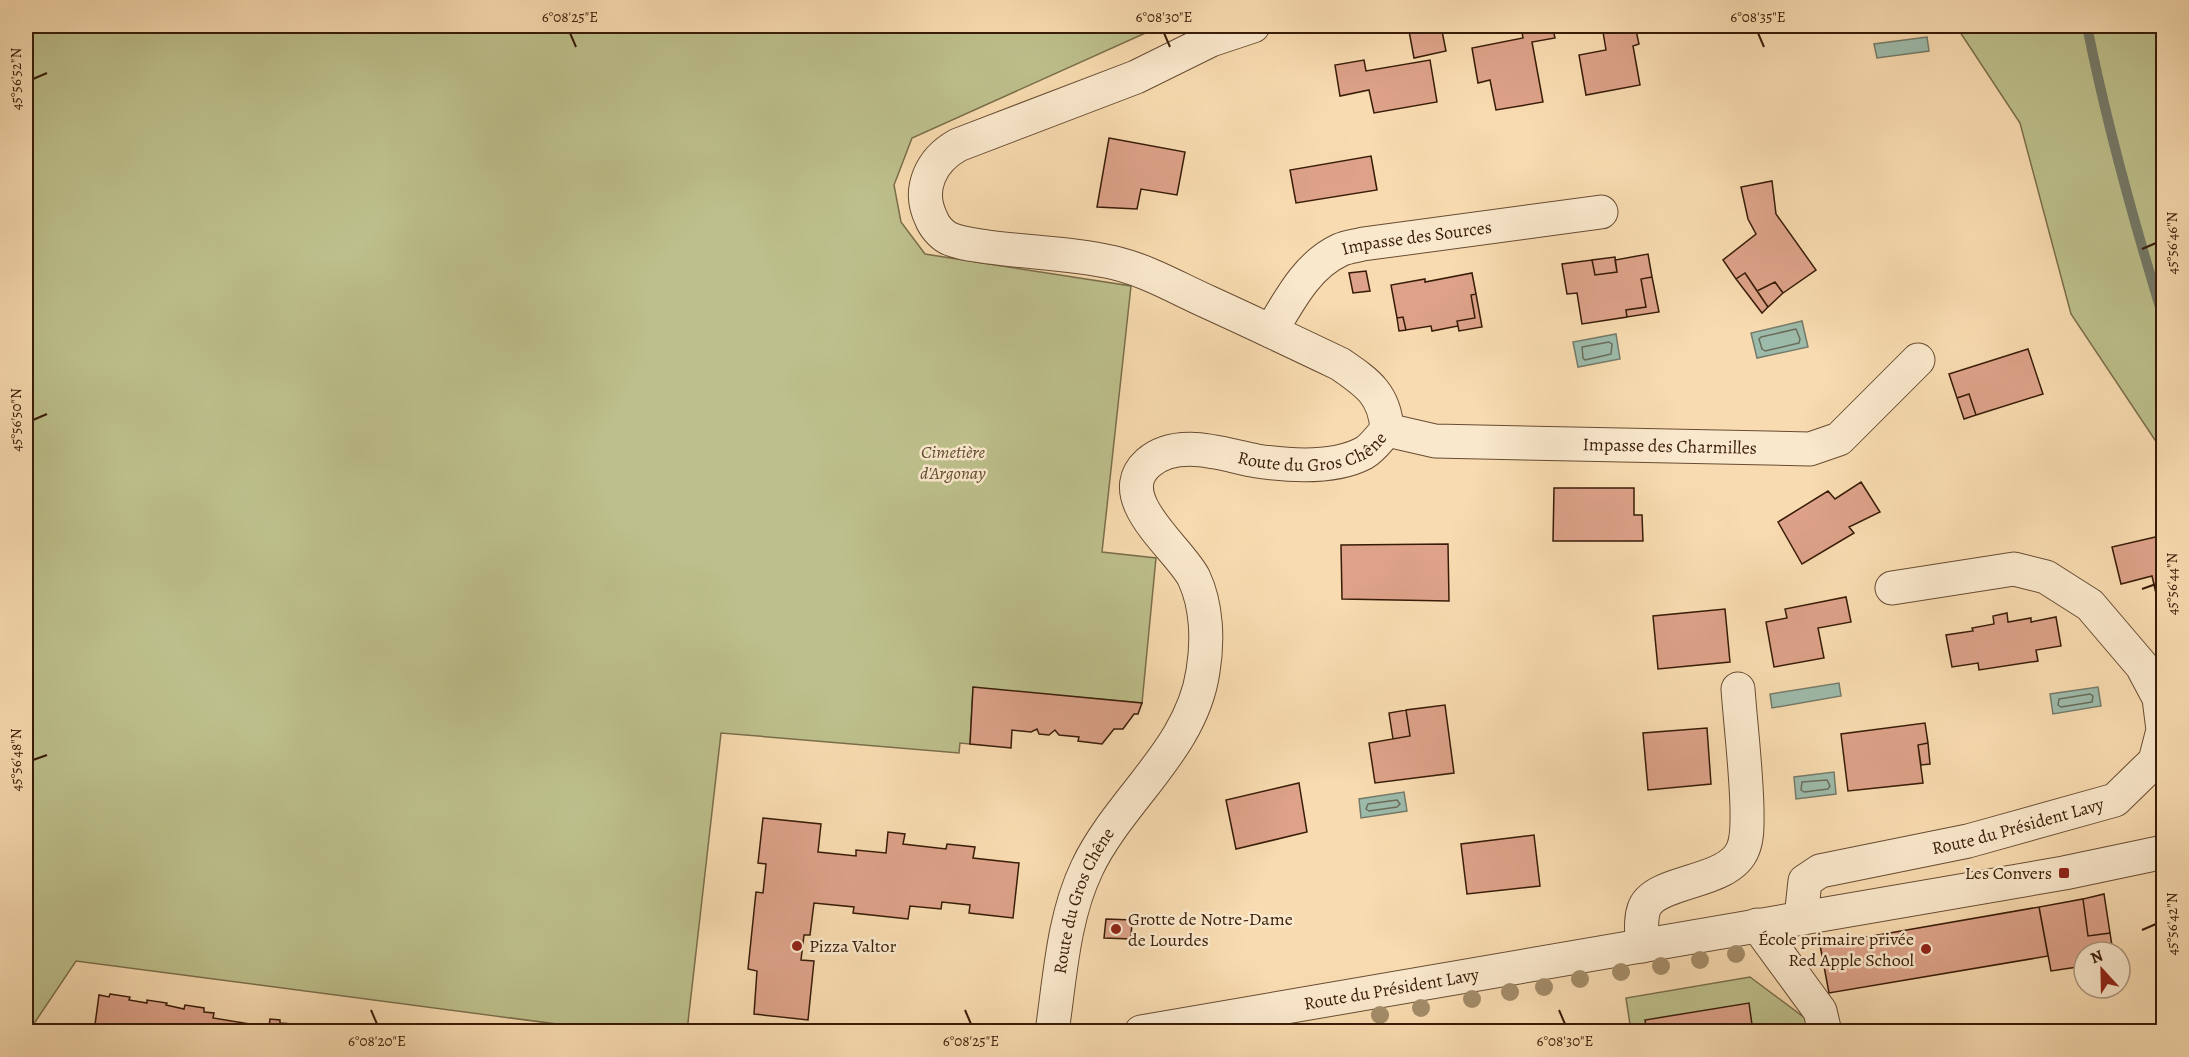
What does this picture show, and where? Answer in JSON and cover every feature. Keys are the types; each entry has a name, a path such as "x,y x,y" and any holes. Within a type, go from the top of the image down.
{"street":[{"name":"Route du Gros Chêne","path":"1052,1032 1073,902 1087,868 1104,837 1185,726 1198,698 1203,670 1206,641 1204,609 1194,578 1180,556 1162,539 1148,519 1137,498 1139,477 1148,464 1169,453 1191,450 1213,451 1278,463 1310,465 1340,461 1366,452 1387,430 1386,413 1378,395 1361,378 1340,364 1148,274 1090,257 980,246 948,238 934,224 925,200 925,188 941,157 958,145 1136,77 1211,40 1253,26"},
{"name":"Impasse des Sources","path":"1271,331 1292,295 1306,278 1323,260 1341,249 1363,244 1601,212"},
{"name":"Impasse des Charmilles","path":"1387,430 1435,441 1810,448 1839,439 1918,360"},
{"name":"Route du Président Lavy","path":"1801,918 1805,881 1820,871 1968,841 2115,800 2155,761 2163,730 2159,698 2142,666 2090,605 2046,577 2014,569 1892,588"},
{"path":"1642,946 1641,926 1644,908 1654,896 1706,878 1732,864 1743,852 1746,839 1746,783 1738,689"},
{"name":"Route du Président Lavy","path":"1141,1032 2158,855"},
{"path":"1757,926 1820,1011 1825,1032"}],"green space":[{"name":"Cimetière d'Argonay","path":"26,26 1161,26 912,138 894,185 901,222 925,254 1131,286 1102,552 1156,558 1142,703 973,688 970,744 960,743 959,753 721,733 687,1031 610,1031 76,961 29,1031 26,1031"},
{"path":"1956,26 2161,26 2164,34 2163,452 2071,314 2020,123"},
{"path":"1750,977 1809,1021 1811,1031 1631,1031 1626,998"}],"water":[{"path":"1927,37 1929,51 1877,58 1874,44"},
{"path":"1802,321 1808,347 1757,358 1751,333"},
{"path":"1616,334 1620,359 1578,367 1573,342"},
{"path":"1839,683 1841,696 1772,708 1770,694"},
{"path":"2098,687 2101,706 2053,714 2050,694"},
{"path":"1834,772 1836,794 1796,799 1794,777"},
{"path":"1404,792 1407,811 1361,818 1359,799"}],"building":[{"path":"1441,26 1446,51 1414,58 1409,31"},
{"path":"1521,26 1552,26 1555,38 1532,42 1543,102 1496,110 1490,80 1478,83 1472,48 1523,38"},
{"path":"1602,26 1635,26 1639,44 1633,46 1640,85 1586,95 1579,55 1606,50"},
{"path":"1364,60 1366,71 1430,60 1437,102 1374,113 1369,90 1340,96 1335,65"},
{"path":"1109,138 1185,152 1177,195 1141,189 1137,209 1097,207"},
{"path":"1371,156 1377,190 1296,203 1290,170"},
{"path":"1772,181 1776,214 1816,270 1783,293 1775,282 1757,291 1745,273 1736,279 1723,260 1756,234 1748,219 1741,187"},
{"path":"1648,254 1652,277 1641,279 1646,307 1626,310 1627,317 1582,324 1577,293 1567,294 1562,264 1592,260 1595,275 1617,272 1615,260"},
{"path":"1615,257 1617,272 1595,275 1592,260"},
{"path":"1366,271 1370,291 1353,293 1349,273"},
{"path":"1472,273 1476,294 1471,295 1475,318 1457,321 1458,326 1432,331 1431,326 1406,330 1403,317 1397,318 1391,285 1425,279 1425,282"},
{"path":"1745,273 1768,307 1762,313 1736,279"},
{"path":"1652,277 1659,312 1627,317 1626,310 1646,307 1641,279"},
{"path":"1775,282 1783,293 1768,307 1757,291"},
{"path":"1476,294 1482,327 1459,331 1457,321 1475,318 1471,295"},
{"path":"1403,317 1406,330 1399,331 1397,318"},
{"path":"2028,349 2043,394 1976,415 1969,394 1957,398 1949,374"},
{"path":"1969,394 1976,415 1964,419 1957,398"},
{"path":"1861,482 1880,512 1849,527 1854,533 1802,564 1778,522 1828,491 1835,499"},
{"path":"1554,488 1634,488 1634,515 1642,515 1643,541 1553,541"},
{"path":"2164,535 2163,624 2152,576 2121,584 2112,547"},
{"path":"1448,544 1449,601 1342,599 1341,545"},
{"path":"1846,597 1851,622 1818,628 1824,658 1774,667 1766,622 1787,618 1785,609"},
{"path":"1725,609 1730,662 1658,669 1653,616"},
{"path":"2007,613 2008,622 2031,618 2031,622 2056,617 2061,646 2036,650 2038,661 1979,670 1978,663 1952,667 1946,635 1973,631 1972,628 1994,624 1993,616"},
{"path":"973,687 1142,703 1138,714 1134,714 1123,729 1114,729 1102,744 1078,741 1079,737 1059,735 1055,730 1049,735 1039,734 1037,729 1031,732 1012,730 1011,748 970,744"},
{"path":"1445,705 1454,773 1375,783 1369,743 1410,736 1406,710"},
{"path":"1406,710 1410,736 1393,739 1389,713"},
{"path":"1925,723 1928,743 1918,745 1923,783 1848,791 1841,734"},
{"path":"1707,728 1711,784 1648,790 1643,733"},
{"path":"1928,743 1930,764 1921,765 1918,745"},
{"path":"1299,783 1307,832 1236,849 1226,800"},
{"path":"763,818 821,824 818,852 856,856 856,850 886,853 888,832 905,834 903,844 946,849 947,844 975,847 973,858 1019,863 1013,918 969,913 970,905 942,902 941,909 910,906 908,919 853,913 854,907 814,903 810,935 804,935 801,960 814,961 808,1020 754,1014 757,971 748,969 756,892 763,893 766,864 758,863"},
{"path":"1534,835 1540,886 1467,894 1461,844"},
{"path":"2104,894 2110,933 2088,936 2083,899"},
{"path":"2083,899 2088,936 2110,933 2111,940 2072,940 2072,968 2051,971 2039,907"},
{"path":"2039,907 2048,956 1829,993 1820,945"},
{"path":"1106,919 1132,920 1131,939 1104,938"},
{"path":"110,994 130,997 129,1000 147,1003 147,1000 167,1003 166,1005 184,1009 185,1005 204,1008 204,1012 214,1013 213,1018 269,1027 270,1019 280,1020 280,1023 318,1026 317,1029 331,1032 94,1032 99,995 109,997"},
{"path":"1749,1003 1753,1032 1647,1032 1645,1020"}],"waterway":[{"path":"2087,26 2122,174 2164,320"}],"place":[{"name":"Les Convers","path":"2064,873"},
{"name":"Grotte de Notre-Dame de Lourdes","path":"1116,929"},
{"name":"Pizza Valtor","path":"797,946"},
{"name":"École primaire privée Red Apple School","path":"1926,949"}]}
